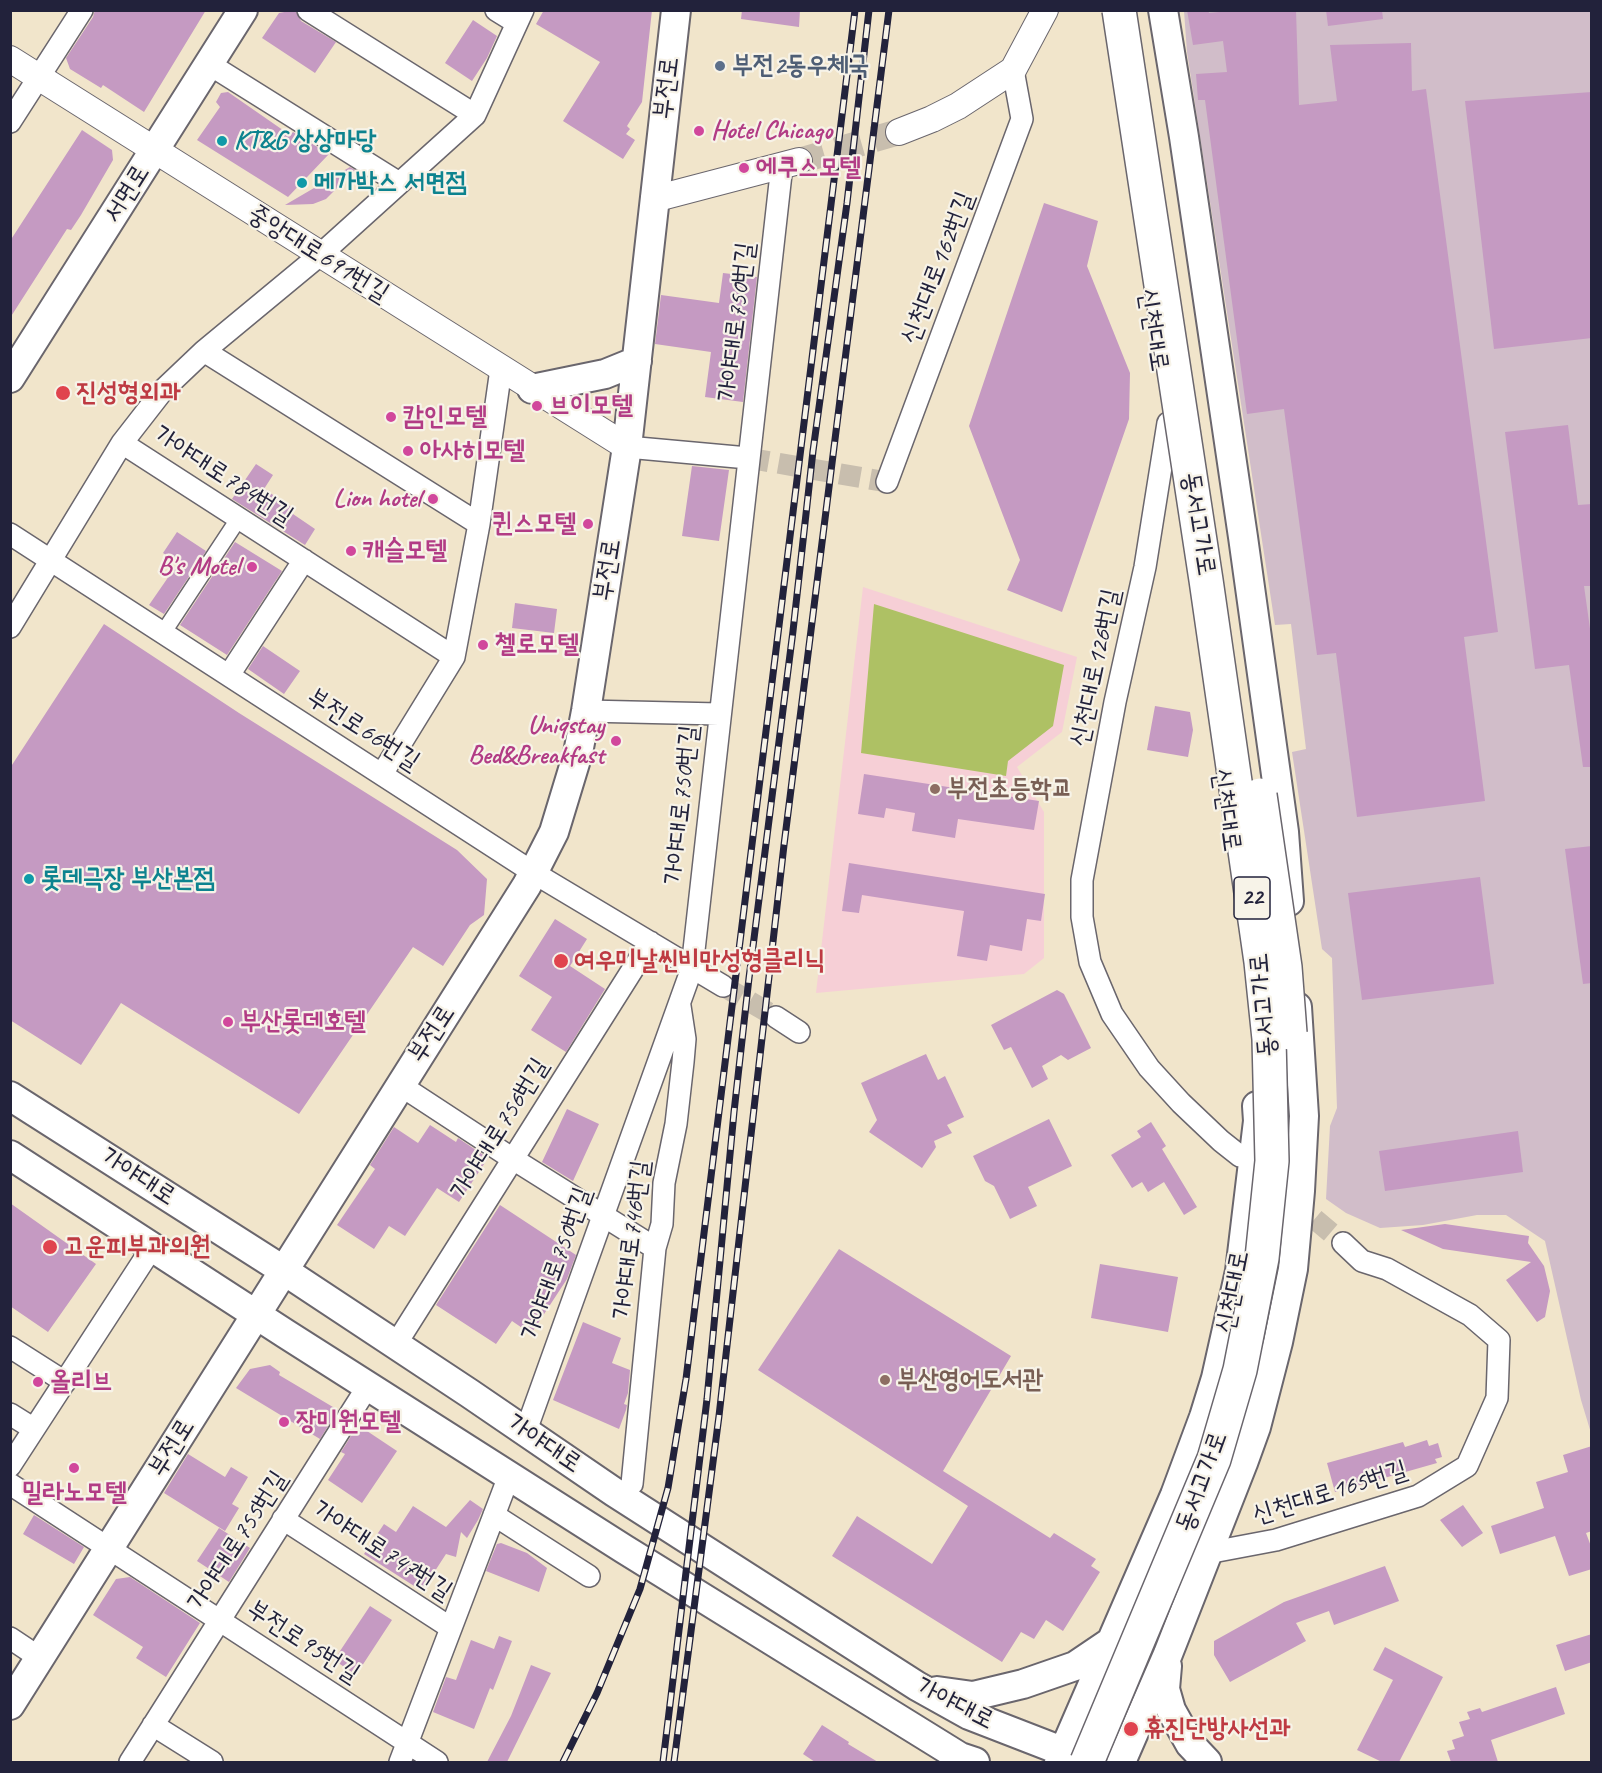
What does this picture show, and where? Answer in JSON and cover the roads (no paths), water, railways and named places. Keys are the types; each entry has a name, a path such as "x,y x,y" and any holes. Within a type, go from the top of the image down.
{"highway":[{"name":"동서고가로","path":"1070,1759 1214,1459 1240,1370 1262,1258 1272,1161 1269,1039 1261,962 1206,580 1119,10"},
{"name":"동서고가로","path":"1112,1762 1194,1567 1233,1467 1259,1383 1282,1269 1293,1154 1292,1052 1285,967 1142,10"}],"main road":[{"name":"서면로","path":"14,363 154,151 243,10"},
{"name":"부전로","path":"10,1705 534,873 554,832 578,753 586,711 627,447 676,10"},
{"name":"신천대로","path":"1070,1759 1112,1641 1175,1495 1216,1378 1240,1271 1258,1121 1249,962 1105,10"},
{"name":"신천대로","path":"1121,1762 1168,1654 1256,1427 1278,1342 1293,1269 1304,1116 1284,832 1240,514 1163,10"},
{"path":"532,389 605,374 637,361"},
{"name":"가야대로","path":"10,1096 283,1270 467,1391 614,1492 917,1686 969,1715 1070,1759 1094,1762"},
{"name":"가야대로","path":"10,1155 518,1481 594,1544 661,1589 720,1624 889,1713 960,1757 975,1762"},
{"path":"467,1391 632,1484 764,1569 836,1621 917,1686 973,1696 1023,1684 1075,1666 1112,1641"},
{"path":"1168,1654 1165,1689 1170,1710 1193,1749 1207,1762"},
{"path":"889,1713 938,1762"}],"street":[{"path":"10,122 82,10"},
{"path":"308,10 475,115 520,17 496,10"},
{"path":"899,132 958,106 1013,70 1045,10"},
{"name":"중앙대로691번길","path":"10,59 627,447"},
{"path":"209,64 399,183"},
{"name":"신천대로162번길","path":"887,482 1022,119 1013,70"},
{"name":"가야대로784번길","path":"10,627 122,443 164,389 204,351 320,255 475,115"},
{"path":"654,199 790,163"},
{"name":"가야대로750번길","path":"528,1425 692,968 748,458 790,163"},
{"path":"204,351 479,524"},
{"path":"382,774 454,657 479,524 501,369"},
{"name":"신천대로126번길","path":"1168,423 1145,567 1115,702 1082,880 1082,917 1090,962 1112,1014 1149,1068 1181,1103 1240,1156"},
{"name":"가야대로784번길","path":"122,443 454,657"},
{"path":"627,447 748,458"},
{"path":"163,633 239,518"},
{"name":"부전로66번길","path":"10,534 534,873 723,986"},
{"path":"229,675 299,557"},
{"path":"586,711 719,714"},
{"name":"가야대로756번길","path":"396,1344 650,942"},
{"name":"가야대로746번길","path":"632,1484 655,1248 662,1224 664,1183 676,1124 683,1062 685,1039 679,1003"},
{"path":"776,1017 799,1032"},
{"name":"부전로","path":"400,1085 655,1248"},
{"name":"신천대로165번길","path":"1207,1553 1276,1540 1418,1496 1467,1466 1476,1446 1497,1398 1499,1340 1470,1315 1387,1269 1362,1261 1343,1243"},
{"path":"10,1466 153,1246"},
{"path":"10,1347 65,1382"},
{"name":"가야대로755번길","path":"130,1762 368,1386"},
{"path":"10,1414 34,1429"},
{"name":"가야대로747번길","path":"404,1753 494,1515 518,1481"},
{"name":"부전로95번길","path":"10,1484 220,1620 404,1753 437,1762"},
{"path":"494,1515 589,1576"},
{"name":"가야대로747번길","path":"284,1520 451,1628"},
{"path":"10,1638 40,1658"},
{"path":"153,1725 212,1762"}],"tunnel":[{"path":"799,161 899,132"},
{"path":"748,458 887,482"},
{"path":"723,986 776,1017"},
{"path":"1291,1199 1343,1243"}],"railway":[{"path":"563,1762 597,1693 640,1589 668,1488 686,1379 855,10"},
{"path":"663,1762 707,1399 749,978 793,631 813,451 847,203 869,10"},
{"path":"674,1762 719,1416 784,845 889,10"}],"place":[{"name":"부전2동우체국","path":"720,66"},
{"name":"Hotel Chicago","path":"699,131"},
{"name":"KT&G 상상마당","path":"222,141"},
{"name":"에쿠스모텔","path":"744,168"},
{"name":"메가박스 서면점","path":"302,183"},
{"name":"진성형외과","path":"63,393"},
{"name":"브이모텔","path":"537,406"},
{"name":"캄인모텔","path":"391,417"},
{"name":"아사히모텔","path":"408,451"},
{"name":"Lion hotel","path":"433,499"},
{"name":"퀸스모텔","path":"588,524"},
{"name":"캐슬모텔","path":"351,551"},
{"name":"B's Motel","path":"252,567"},
{"name":"첼로모텔","path":"483,645"},
{"name":"Uniqstay Bed&Breakfast","path":"616,741"},
{"name":"부전초등학교","path":"935,789"},
{"name":"롯데극장 부산본점","path":"29,879"},
{"name":"여우미날씬비만성형클리닉","path":"561,961"},
{"name":"부산롯데호텔","path":"228,1022"},
{"name":"고운피부과의원","path":"50,1247"},
{"name":"부산영어도서관","path":"885,1380"},
{"name":"올리브","path":"38,1382"},
{"name":"장미원모텔","path":"284,1422"},
{"name":"밀라노모텔","path":"74,1468"},
{"name":"휴진단방사선과","path":"1131,1729"}]}
